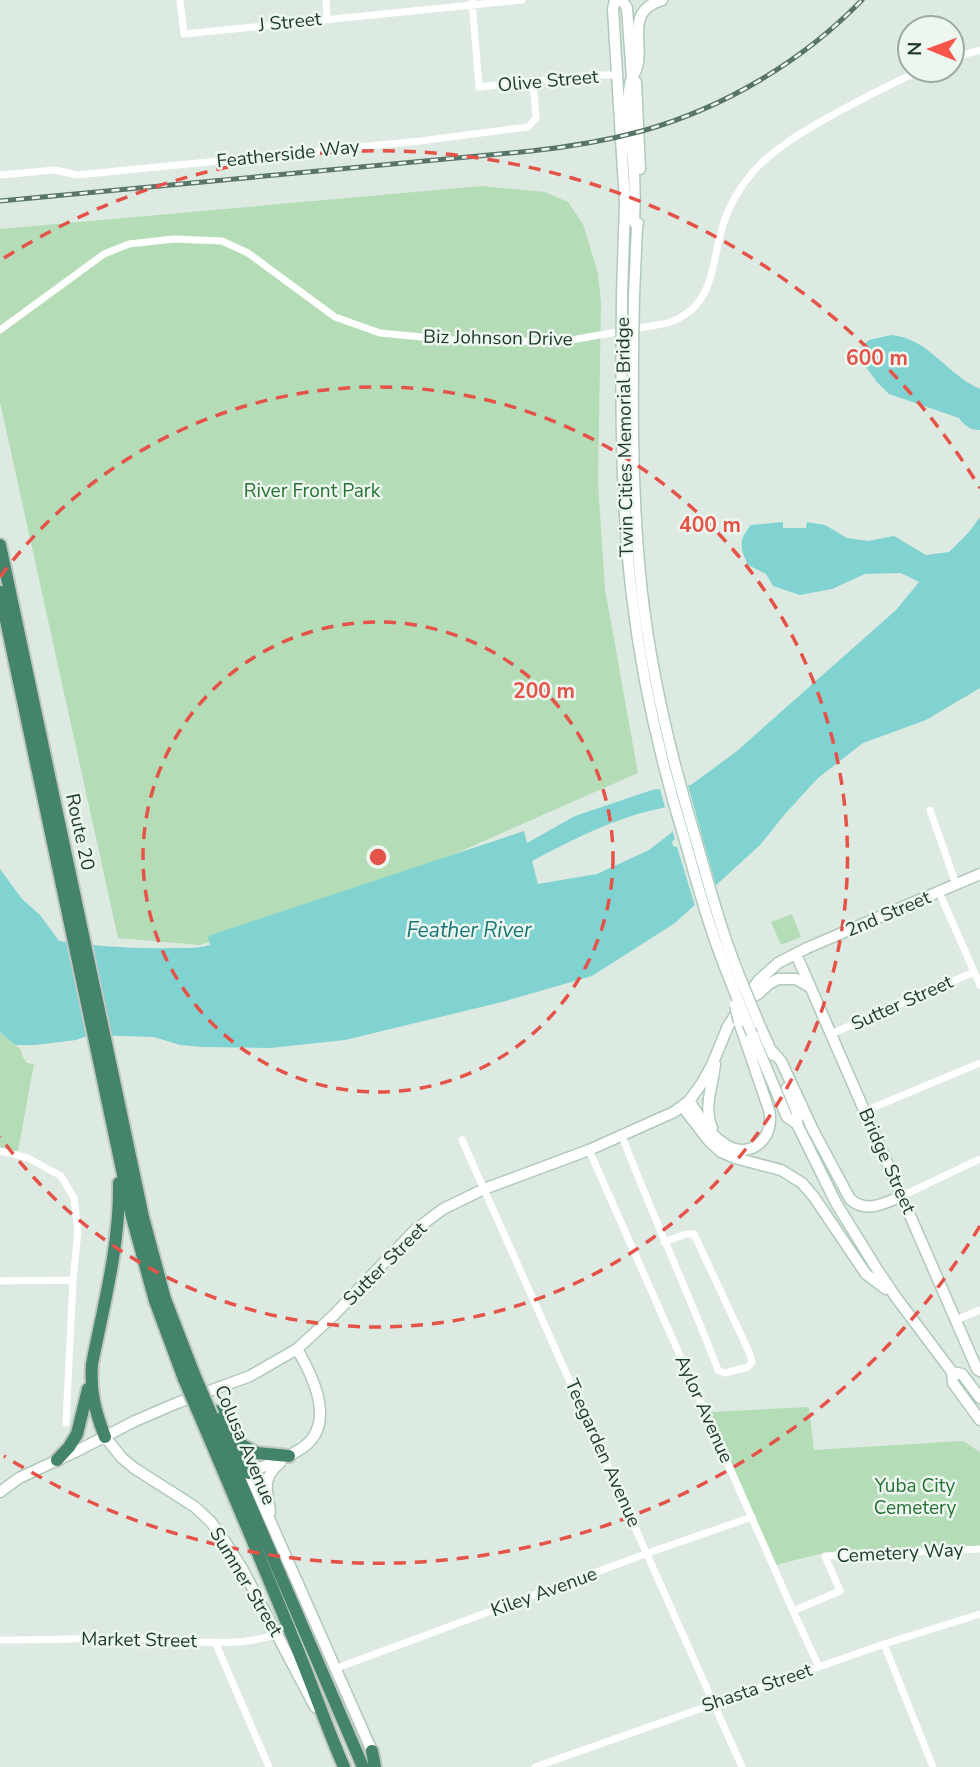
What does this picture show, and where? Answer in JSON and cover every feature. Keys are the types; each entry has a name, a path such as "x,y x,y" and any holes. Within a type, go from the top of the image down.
{"highway":[{"name":"Route 20","path":"0,545 118,1128"},
{"name":"Route 20","path":"0,592 118,1128"},
{"name":"Colusa Avenue","path":"118,1128 117,1144 148,1278 164,1328 192,1375"},
{"name":"Colusa Avenue","path":"118,1128 149,1241 192,1375 363,1767"},
{"path":"105,1437 92,1397 91,1378 117,1231 117,1144"},
{"path":"57,1460 77,1434 91,1378"},
{"name":"Colusa Avenue","path":"211,1416 279,1604 344,1767"},
{"path":"211,1416 233,1440 249,1473"},
{"path":"233,1440 257,1453 289,1456"},
{"path":"372,1751 377,1767"}],"main road":[{"name":"Twin Cities Memorial Bridge","path":"615,0 613,9 625,203 621,425 631,596 642,667 666,778 712,931 749,1038"},
{"path":"622,0 627,8 632,77"},
{"path":"632,77 638,69 640,18 647,7 662,0"},
{"name":"Twin Cities Memorial Bridge","path":"632,77 629,108 634,222 637,226 632,425 634,485 640,574 653,666 677,775 722,927 771,1050"},
{"name":"2nd Street","path":"796,954 980,874"},
{"name":"Bridge Street","path":"796,954 978,1370"},
{"name":"Sutter Street","path":"0,1492 19,1478 135,1421 250,1376 297,1349 334,1315 415,1230 443,1209 484,1189 589,1150 664,1118 685,1103 706,1076 727,1026 742,1002 767,971 796,954"},
{"path":"742,1002 758,994 772,981 781,978 796,979 811,987"},
{"path":"749,1038 787,1117 797,1124"},
{"path":"685,1103 724,1145 744,1149 758,1145 766,1137 771,1120 749,1038"},
{"path":"771,1050 797,1112 797,1124 846,1220 895,1296 952,1372 953,1383 980,1420"},
{"path":"771,1050 782,1061 813,1130 850,1199 858,1205 870,1207 902,1196"},
{"path":"714,1135 707,1106 716,1052"},
{"path":"685,1103 709,1141 721,1152 781,1170 802,1183 866,1274 895,1296"},
{"path":"249,1473 301,1450 315,1436 319,1426 318,1394 309,1369 297,1349"},
{"path":"952,1372 962,1374 980,1398"},
{"name":"Sumner Street","path":"105,1437 134,1468 195,1507 211,1522 243,1570 326,1726"},
{"path":"271,1522 267,1478 271,1470 289,1456"},
{"name":"Colusa Avenue","path":"249,1473 372,1751"}],"street":[{"name":"J Street","path":"180,0 184,34 472,2 522,0"},
{"path":"326,0 327,18"},
{"name":"Olive Street","path":"472,2 479,87 618,75"},
{"name":"Featherside Way","path":"0,175 55,170 78,175 420,141 528,127 536,118 533,82"},
{"name":"Biz Johnson Drive","path":"0,330 104,254 129,244 174,239 222,241 248,253 335,317 380,333 453,340 560,342 668,323 683,317 704,296 712,277 720,234 730,207 745,182 764,160 808,129 896,82"},
{"path":"930,810 956,884"},
{"path":"939,892 980,985"},
{"name":"Sutter Street","path":"831,1034 974,972"},
{"path":"865,1111 980,1063"},
{"path":"622,1136 664,1242 718,1370 725,1373 748,1367 752,1362 749,1352 694,1234 664,1242"},
{"name":"Teegarden Avenue","path":"462,1140 742,1767"},
{"name":"Aylor Avenue","path":"589,1150 820,1667"},
{"path":"0,1151 28,1158 61,1177 74,1198 78,1231 66,1423"},
{"path":"902,1196 980,1159"},
{"path":"0,1281 73,1280"},
{"path":"956,1320 980,1310"},
{"name":"Kiley Avenue","path":"337,1668 752,1517"},
{"name":"Cemetery Way","path":"793,1611 840,1591 825,1556 980,1549"},
{"name":"Shasta Street","path":"535,1767 884,1644 980,1614"},
{"name":"Market Street","path":"0,1640 137,1638 215,1642 251,1641 277,1634"},
{"path":"215,1642 269,1767"},
{"path":"884,1644 933,1767"}],"green space":[{"name":"River Front Park","path":"482,186 545,192 568,202 583,224 598,273 601,303 598,483 605,589 638,773 375,889 200,945 118,938 0,402 0,229"},
{"path":"792,914 801,937 781,945 771,922"},
{"path":"0,1032 21,1050 27,1063 34,1064 18,1151 0,1152"},
{"name":"Yuba City Cemetery","path":"809,1407 814,1450 963,1441 980,1452 980,1546 819,1554 776,1565 710,1412"}],"water":[{"path":"891,335 916,343 968,383 980,389 980,430 968,427 959,418 889,394 877,382 862,362 860,348 869,340"},
{"name":"Feather River","path":"980,517 980,688 926,720 863,743 818,778 761,844 675,923 592,976 502,1002 345,1040 270,1048 202,1047 180,1045 154,1037 90,1035 76,1040 15,1045 0,1032 0,869 59,941 129,948 190,948 210,945 208,936 524,831 527,843 575,816 652,790 691,785 737,751 896,610 919,582 901,573 865,574 832,589 800,595 773,586 766,574 748,565 743,553 742,540 751,525 783,522 783,528 806,528 807,522 825,525 847,538 868,541 894,536 926,555 949,552","holes":["674,806 681,818 671,833 649,850 597,874 538,884 532,861 583,835 655,809"]}],"pier":[{"path":"687,782 717,889 696,909 677,847 673,846 672,842 675,839 671,827 677,817 673,810 666,811 659,786"}],"railway":[{"path":"0,201 531,151 628,135 703,109 761,80 814,43 862,0"}]}
